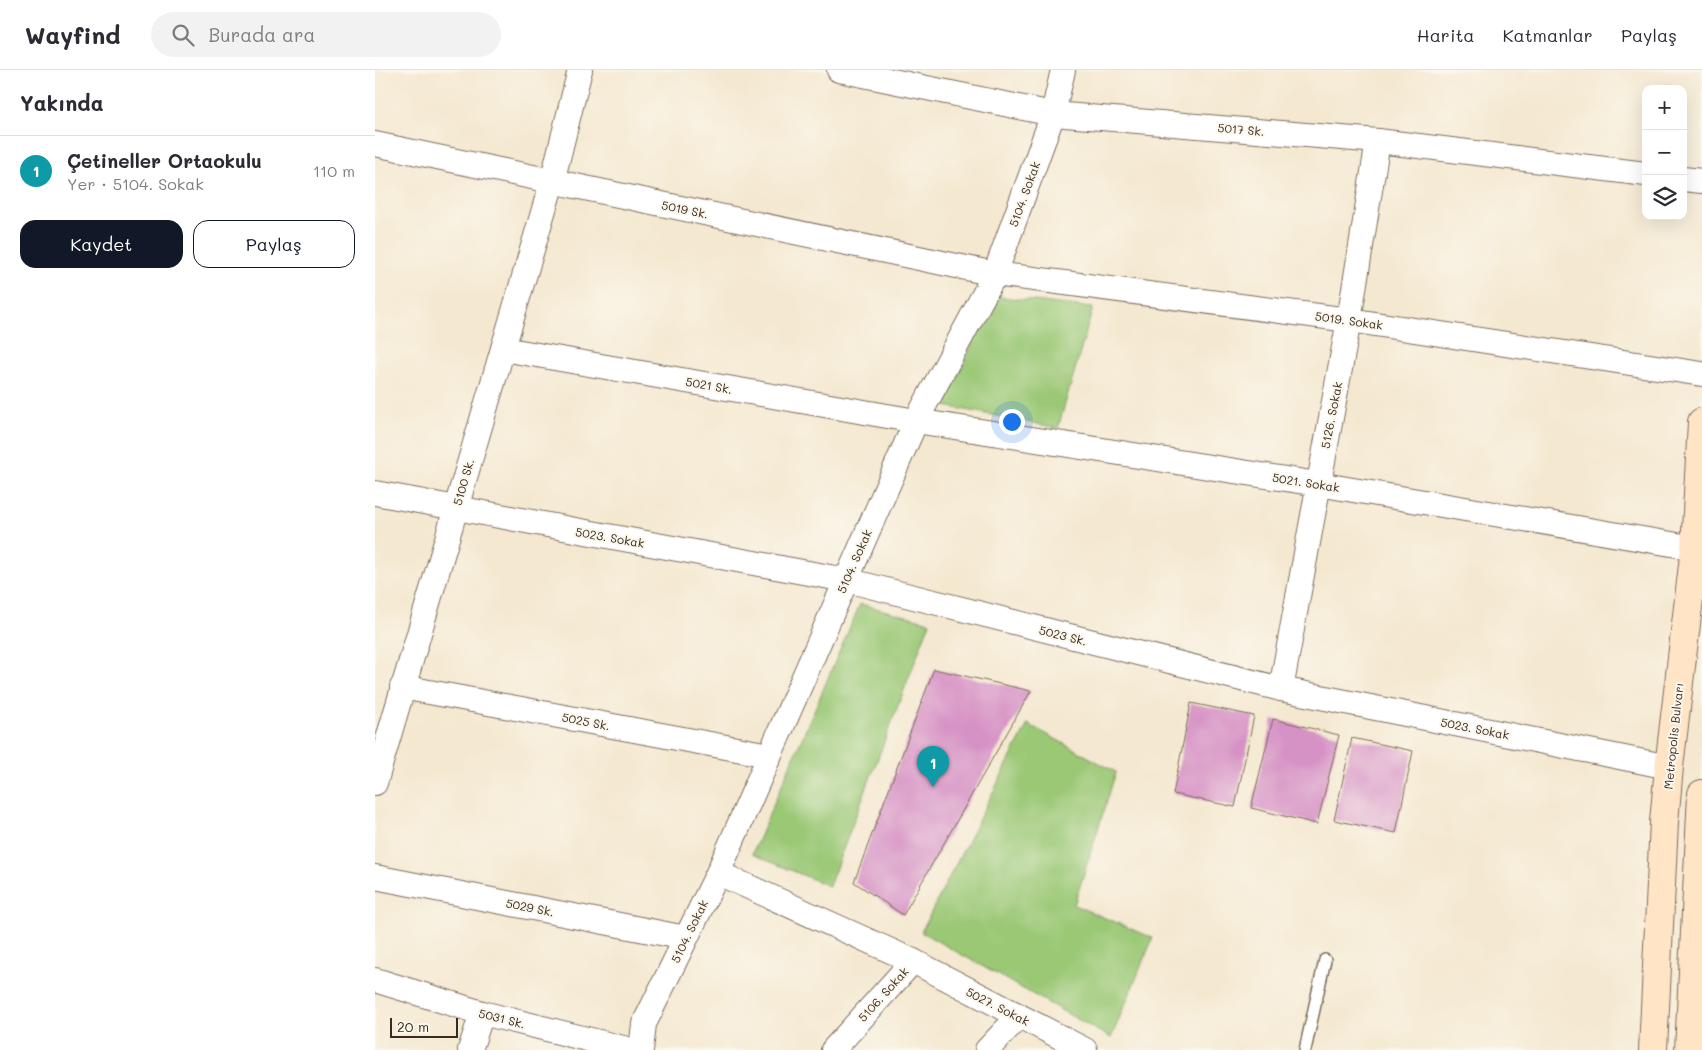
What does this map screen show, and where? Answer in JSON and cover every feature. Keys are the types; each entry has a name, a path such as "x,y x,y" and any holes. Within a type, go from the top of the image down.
{"main road":[{"name":"Metropolis Bulvarı","path":"1653,1050 1664,822 1695,548 1702,422"},
{"path":"1689,1050 1702,803"}],"street":[{"name":"5100 Sk.","path":"375,783 552,182 580,70"},
{"name":"5017 Sk.","path":"839,70 1053,114 1377,141 1642,174"},
{"name":"5104. Sokak","path":"641,1050 644,1024 718,873 916,421 995,274 1053,114 1063,70"},
{"name":"5126. Sokak","path":"1281,689 1349,320 1377,141"},
{"name":"5019 Sk.","path":"375,144 995,274"},
{"path":"1687,180 1702,182"},
{"name":"5019. Sokak","path":"995,274 1349,320 1702,374"},
{"name":"5021 Sk.","path":"503,349 916,421"},
{"name":"5021. Sokak","path":"916,421 1318,484 1695,548"},
{"name":"5023. Sokak","path":"375,493 846,580"},
{"name":"5023 Sk.","path":"846,580 1281,689"},
{"name":"5025 Sk.","path":"402,687 769,755"},
{"name":"5023. Sokak","path":"1281,689 1669,767"},
{"name":"5027. Sokak","path":"718,873 913,961 1085,1050"},
{"name":"5029 Sk.","path":"375,876 686,938"},
{"name":"5106. Sokak","path":"833,1050 913,961"},
{"name":"5031 Sk.","path":"375,980 482,1013 631,1050"},
{"path":"470,1050 482,1013"},
{"path":"987,1050 1018,1016"}],"lane":[{"path":"1305,1050 1325,960"}],"green space":[{"path":"993,296 1093,308 1058,428 945,406"},
{"path":"860,604 930,622 829,886 752,854"},
{"path":"1028,724 1116,772 1074,905 1153,938 1111,1038 921,932"}],"building":[{"path":"934,669 1031,691 903,915 854,882"},
{"path":"1191,703 1254,716 1235,807 1173,794"},
{"path":"1273,719 1339,735 1317,824 1251,808"},
{"path":"1352,738 1413,751 1396,833 1334,820"}],"place":[{"name":"Çetineller Ortaokulu","path":"933,787"}]}
